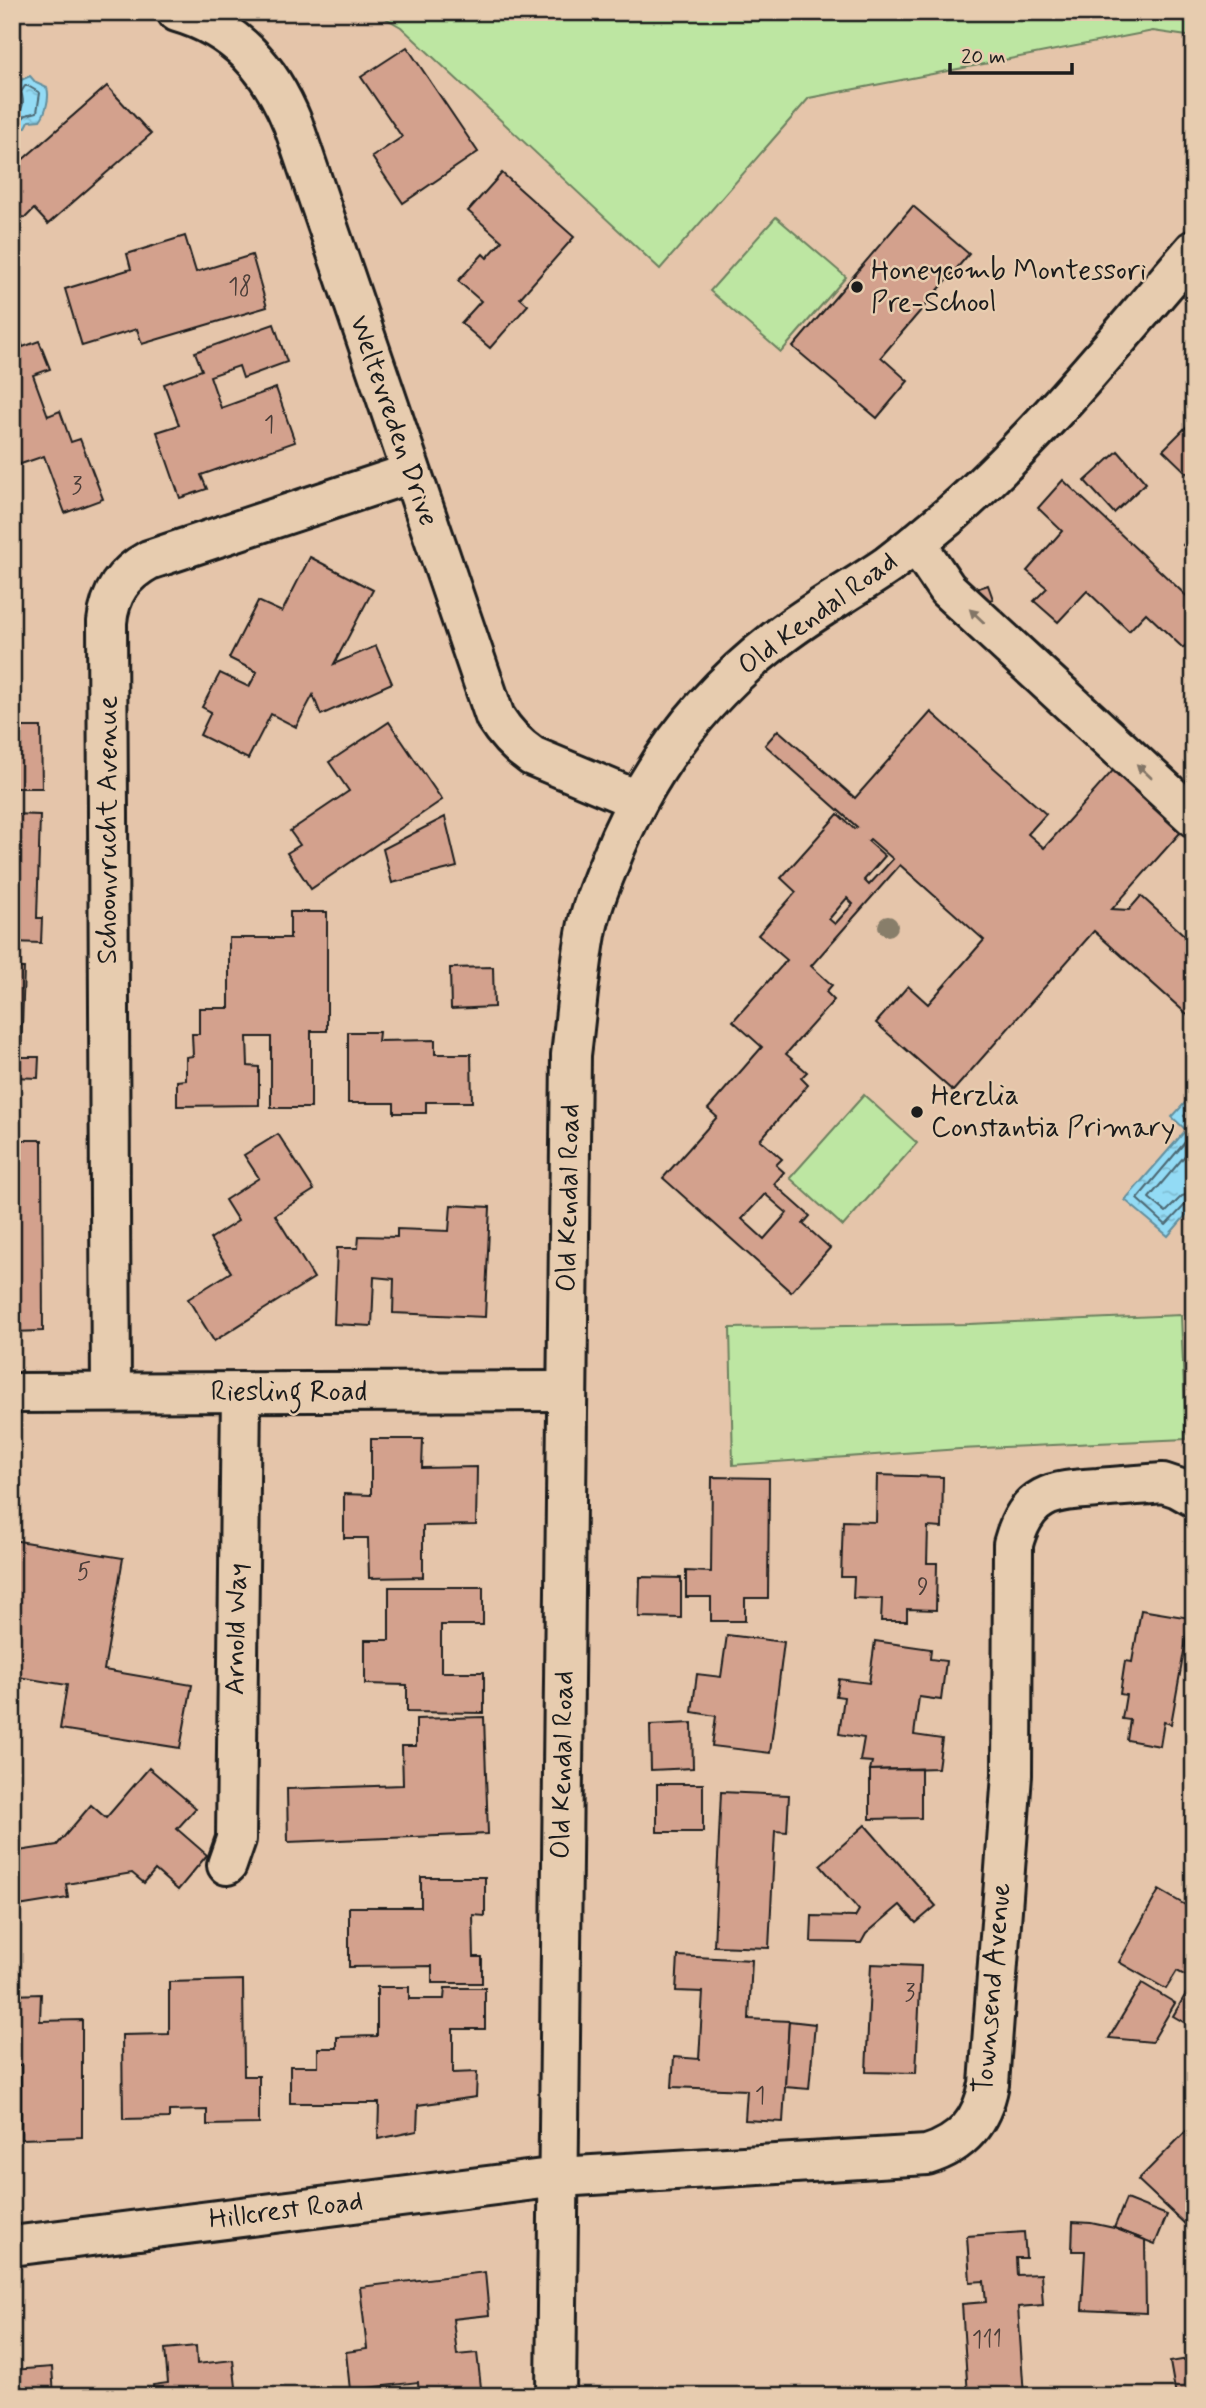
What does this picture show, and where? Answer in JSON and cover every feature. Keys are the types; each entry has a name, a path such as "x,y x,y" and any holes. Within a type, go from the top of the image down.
{"street":[{"name":"Weltevreden Drive","path":"177,12 217,29 242,46 262,67 280,94 293,124 487,699 505,732 517,746 532,757 637,800"},
{"name":"Old Kendal Road","path":"556,2396 572,1043 586,932 603,877 637,800 657,765 686,725 749,660 781,635 888,565 983,485 1021,447 1194,250"},
{"name":"Schoonvrucht Avenue","path":"111,1392 109,606 124,577 149,560 411,473"},
{"path":"916,543 947,589 1194,817"},
{"name":"Riesling Road","path":"12,1393 566,1391"},
{"name":"Arnold Way","path":"227,1865 236,1839 241,1392"},
{"name":"Townsend Avenue","path":"559,2177 927,2155 955,2143 967,2133 978,2118 989,2084 1012,1775 1013,1544 1018,1527 1027,1511 1041,1499 1057,1491 1163,1483 1194,1497"},
{"name":"Hillcrest Road","path":"12,2246 559,2177"}],"green space":[{"path":"375,12 1194,12 1194,37 1153,31 809,98 660,269 401,27"},
{"path":"776,217 846,277 781,352 710,291"},
{"path":"864,1095 917,1143 843,1226 790,1178"},
{"path":"1181,1315 1186,1439 960,1449 733,1465 730,1328 969,1324"}],"water":[{"path":"30,76 36,83 47,88 47,104 40,120 29,121 26,127 20,130 12,127 15,89 21,80"},
{"path":"1194,1093 1194,1206 1168,1236 1125,1200 1186,1130 1172,1117"}],"building":[{"path":"407,47 478,152 403,203 372,157 402,137 361,77"},
{"path":"107,86 151,134 48,224 34,209 26,217 12,218 12,169"},
{"path":"502,173 574,237 520,298 528,305 490,348 461,323 481,301 458,281 483,254 487,258 502,241 468,211"},
{"path":"913,206 969,254 881,357 908,381 877,418 793,347"},
{"path":"185,236 196,272 252,255 267,307 142,344 137,329 82,346 65,289 131,269 127,254"},
{"path":"15,324 23,347 39,341 50,369 33,375 48,416 60,411 71,442 80,439 103,499 65,513 44,456 12,467 12,325"},
{"path":"274,324 287,362 243,378 239,366 210,376 221,408 276,388 295,442 201,475 207,489 180,498 157,432 179,425 164,384 202,370 195,352"},
{"path":"1194,422 1194,480 1163,450"},
{"path":"1118,451 1146,483 1114,513 1085,481"},
{"path":"1063,480 1194,603 1194,636 1183,648 1146,613 1129,631 1087,591 1058,622 1034,601 1047,588 1027,571 1062,531 1038,508"},
{"path":"1194,534 1194,555 1183,545"},
{"path":"310,557 373,590 334,664 376,646 392,683 321,715 313,695 296,727 271,714 248,759 200,735 211,712 202,707 220,673 249,687 257,672 229,658 258,601 282,612"},
{"path":"988,585 993,599 975,605 970,591"},
{"path":"931,712 1046,814 1028,834 1044,848 1116,767 1188,824 1112,909 1129,910 1141,896 1194,944 1194,1011 1189,1016 1094,931 953,1091 876,1023 908,986 928,1004 984,940 900,865 811,966 832,985 826,992 834,1000 786,1054 807,1072 801,1078 808,1085 760,1140 782,1159 776,1165 784,1172 774,1184 810,1216 803,1224 830,1248 791,1292 663,1178 717,1117 708,1109 762,1047 733,1021 787,960 758,935 796,892 781,878 838,814 854,829 857,827 765,745 778,730 855,798","holes":["870,839 893,859 869,885 864,880 885,856 868,841","847,898 853,904 835,924 829,919","765,1194 787,1213 764,1239 742,1219"]},
{"path":"389,722 442,800 311,889 287,853 300,845 290,831 349,791 329,762"},
{"path":"12,727 41,727 42,788 12,788"},
{"path":"12,814 40,815 37,918 42,918 41,943 12,942"},
{"path":"445,817 457,867 392,883 383,849"},
{"path":"290,912 327,912 327,1031 311,1031 311,1108 271,1108 271,1037 247,1037 248,1066 259,1067 259,1105 177,1106 177,1081 186,1080 186,1057 193,1056 192,1034 199,1034 199,1008 229,1008 229,938 290,938"},
{"path":"493,967 494,1007 451,1009 450,968"},
{"path":"12,968 24,968 21,1057 39,1057 38,1078 12,1077"},
{"path":"348,1032 379,1032 378,1041 435,1040 435,1054 471,1054 472,1102 426,1102 426,1113 394,1113 394,1103 348,1103"},
{"path":"278,1134 314,1190 275,1215 314,1278 214,1341 188,1299 231,1272 210,1239 238,1221 225,1200 259,1178 244,1155"},
{"path":"12,1140 42,1140 43,1331 12,1332"},
{"path":"451,1205 490,1207 485,1317 393,1313 394,1279 374,1277 372,1326 334,1324 337,1248 358,1248 359,1236 397,1237 397,1229 449,1231"},
{"path":"371,1439 423,1439 422,1468 477,1467 476,1525 423,1526 423,1577 369,1578 368,1538 344,1538 344,1494 371,1495"},
{"path":"877,1475 943,1477 942,1528 928,1527 927,1563 937,1563 936,1610 907,1609 907,1621 881,1621 882,1599 853,1598 854,1577 841,1577 843,1521 876,1522"},
{"path":"712,1477 769,1478 768,1598 745,1598 745,1621 711,1621 711,1597 686,1597 686,1571 711,1572"},
{"path":"12,1540 123,1558 104,1670 192,1685 180,1748 60,1729 67,1685 12,1676"},
{"path":"640,1577 681,1578 681,1618 639,1617"},
{"path":"389,1587 483,1587 483,1625 441,1625 441,1672 484,1672 484,1713 407,1712 407,1685 365,1684 365,1640 389,1640"},
{"path":"1141,1610 1190,1618 1171,1724 1164,1722 1160,1746 1127,1740 1130,1720 1122,1719 1126,1695 1120,1694 1125,1661 1132,1662"},
{"path":"727,1635 784,1642 770,1753 712,1746 716,1716 692,1712 697,1674 721,1677"},
{"path":"875,1641 931,1649 930,1659 946,1661 941,1700 919,1697 914,1735 942,1739 938,1768 870,1770 872,1762 860,1761 864,1738 839,1734 844,1697 836,1696 839,1679 869,1683"},
{"path":"484,1717 488,1834 288,1842 287,1789 403,1785 402,1746 416,1746 416,1719"},
{"path":"692,1723 693,1768 651,1770 650,1725"},
{"path":"149,1768 196,1808 177,1829 207,1855 178,1890 155,1870 144,1883 132,1873 66,1884 68,1898 12,1907 12,1852 57,1845 91,1805 106,1818"},
{"path":"921,1769 921,1818 870,1819 870,1770"},
{"path":"657,1784 703,1784 703,1832 657,1832"},
{"path":"721,1792 789,1795 787,1832 775,1831 769,1948 714,1946"},
{"path":"865,1825 936,1906 916,1923 900,1905 866,1934 861,1943 811,1942 812,1916 855,1917 859,1910 820,1865"},
{"path":"421,1877 485,1877 485,1916 473,1915 474,1957 482,1957 482,1983 432,1983 432,1966 349,1967 349,1907 421,1907"},
{"path":"1159,1890 1194,1910 1194,1980 1177,1971 1166,1989 1119,1962"},
{"path":"678,1956 752,1960 749,2019 789,2021 783,2122 745,2120 747,2090 672,2087 674,2057 699,2059 703,1992 676,1991"},
{"path":"871,1964 921,1966 916,2073 866,2072"},
{"path":"243,1980 244,2076 259,2076 259,2124 207,2125 207,2110 169,2111 169,2118 123,2119 122,2035 169,2034 169,1982"},
{"path":"1194,1980 1194,2028 1173,2016"},
{"path":"1142,1983 1175,2003 1152,2042 1109,2038"},
{"path":"377,1987 409,1987 409,1999 444,1999 445,1988 485,1988 485,2029 453,2029 453,2073 477,2072 476,2097 418,2105 417,2131 378,2139 379,2103 290,2103 290,2066 318,2066 318,2048 337,2048 337,2037 377,2036"},
{"path":"41,1994 40,2021 82,2020 82,2137 21,2139 21,2065 12,2065 12,1995"},
{"path":"789,2021 815,2024 809,2089 785,2087"},
{"path":"1194,2123 1194,2217 1186,2225 1138,2180"},
{"path":"1126,2199 1167,2215 1155,2244 1114,2228"},
{"path":"1073,2222 1114,2228 1145,2240 1146,2313 1082,2310 1085,2251 1072,2251"},
{"path":"1024,2232 1026,2258 1016,2258 1017,2275 1041,2274 1043,2305 1018,2307 1024,2396 968,2396 962,2304 986,2302 984,2281 970,2282 967,2236"},
{"path":"485,2272 489,2315 453,2319 457,2355 477,2353 482,2396 419,2396 418,2382 350,2390 346,2352 367,2349 360,2287"},
{"path":"196,2346 197,2364 233,2360 237,2396 154,2396 153,2385 168,2383 165,2349"},
{"path":"1194,2358 1194,2396 1176,2396 1170,2362"},
{"path":"52,2367 54,2396 12,2396 12,2370"}],"place":[{"name":"Honeycomb Montessori Pre-School","path":"857,287"},
{"name":"Herzlia Constantia Primary","path":"917,1112"}]}
